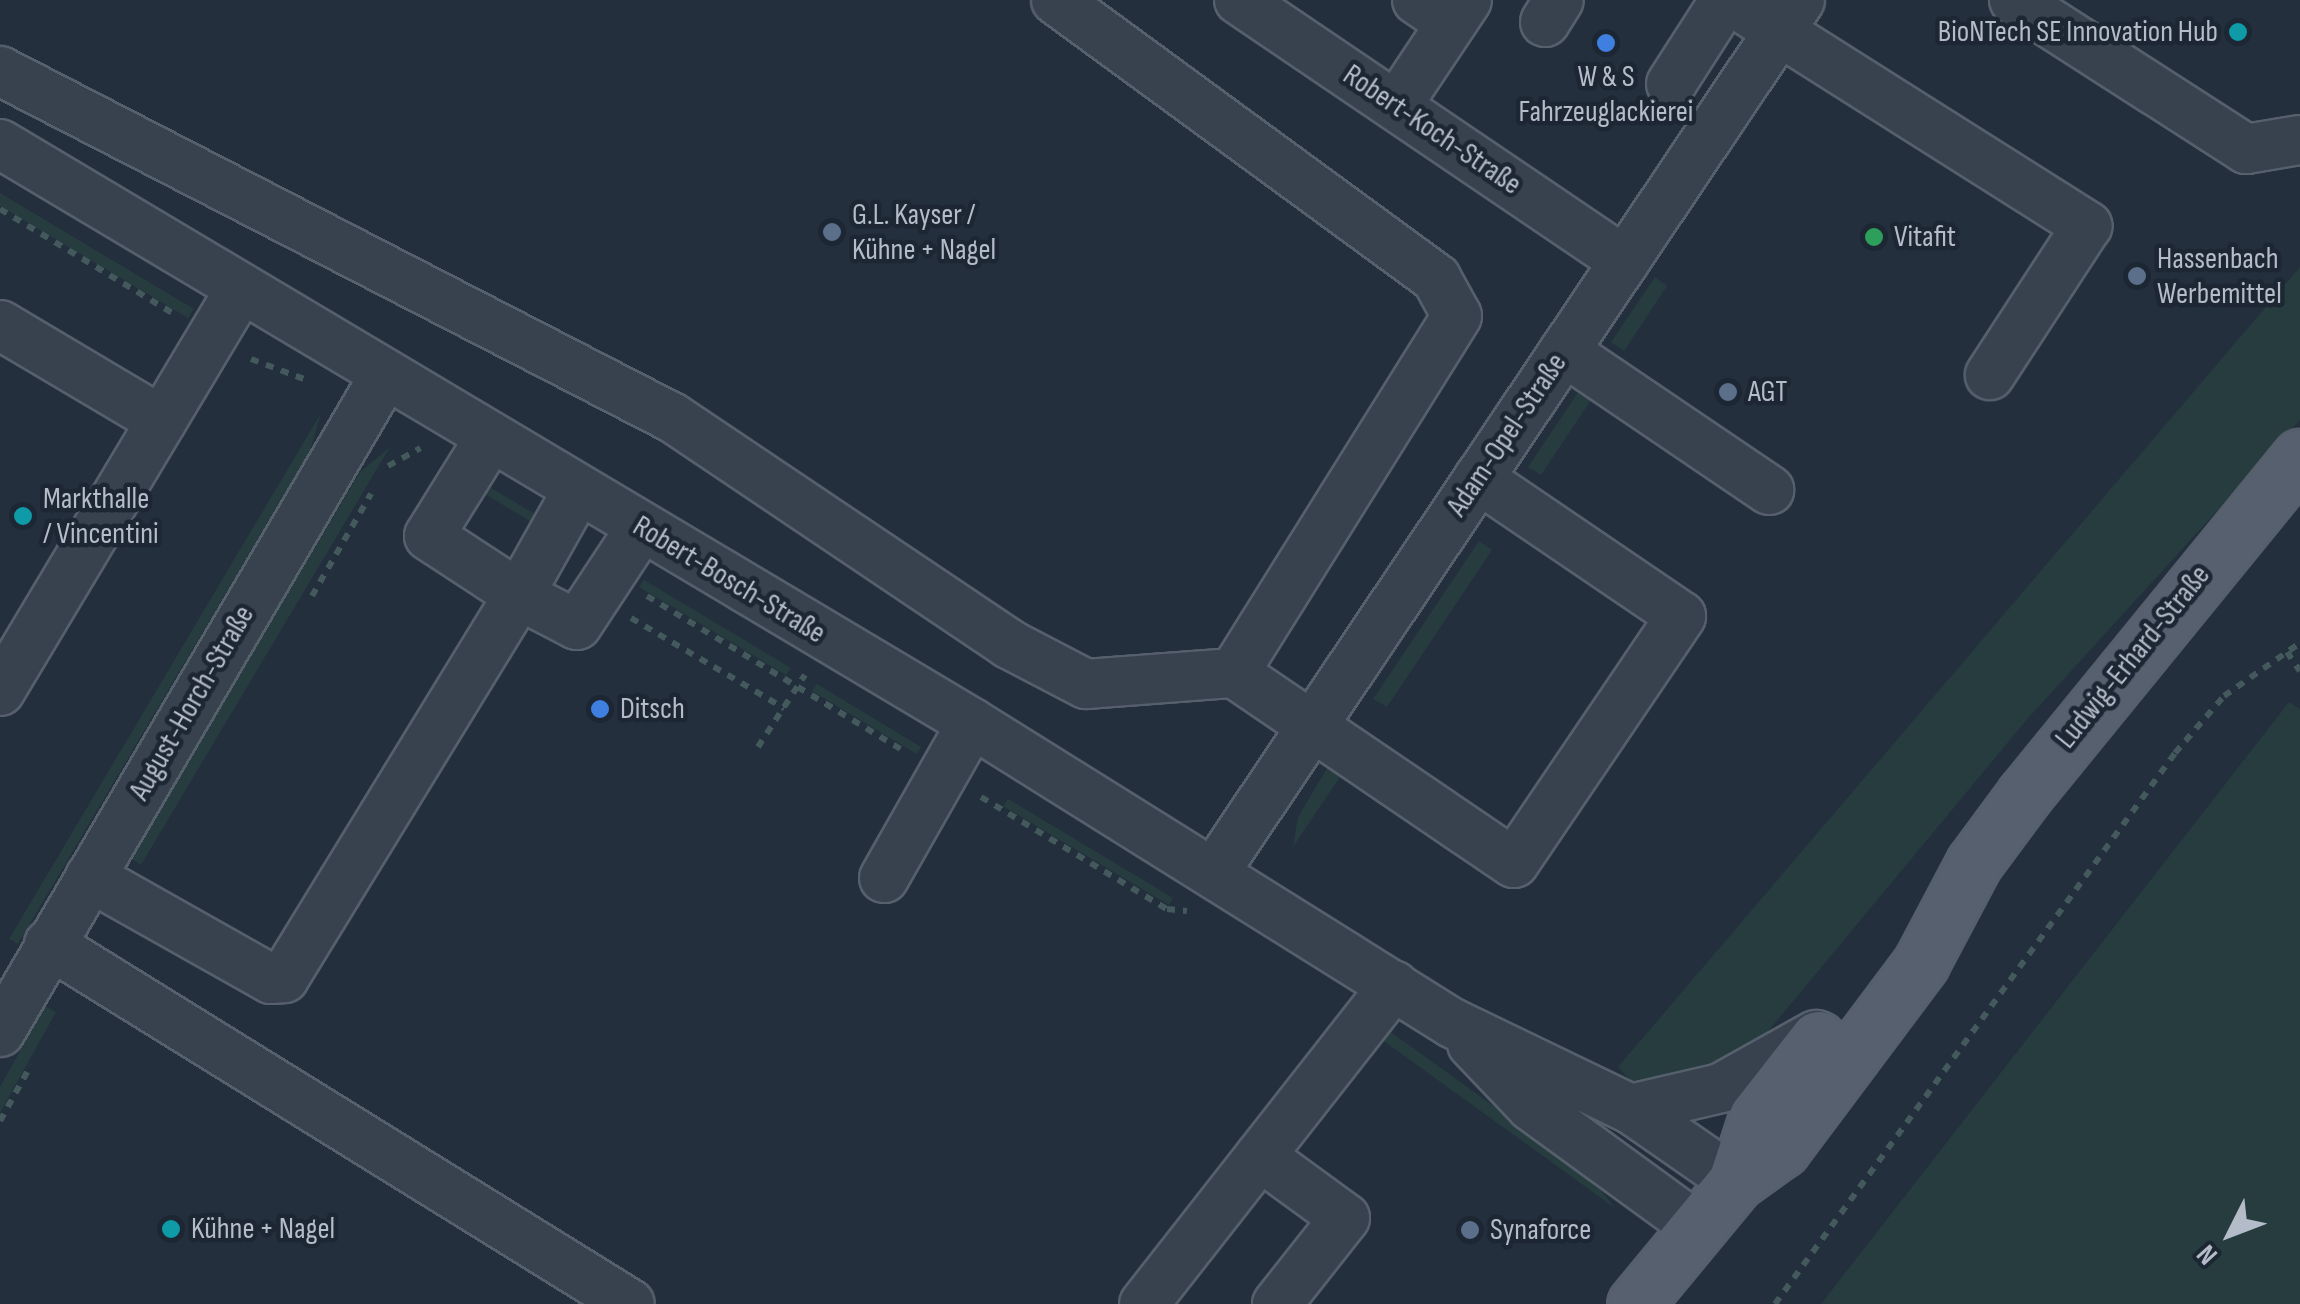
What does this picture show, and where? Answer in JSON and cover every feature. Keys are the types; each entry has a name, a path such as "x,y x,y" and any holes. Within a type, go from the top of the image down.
{"main road":[{"name":"Ludwig-Erhard-Straße","path":"1635,1304 1736,1182 1782,1149 1898,994 1974,864 2127,660 2300,458"},
{"name":"Ludwig-Erhard-Straße","path":"1736,1182 1757,1117 1894,937 1974,864"}],"street":[{"path":"1056,0 1436,278 1457,316 1234,673"},
{"name":"Robert-Koch-Straße","path":"1239,0 1625,260"},
{"path":"1672,84 1728,0 1790,16 2087,226 1990,374"},
{"path":"2014,0 2246,149 2300,140"},
{"path":"1397,105 1445,8"},
{"name":"Adam-Opel-Straße","path":"1215,871 1790,16"},
{"path":"0,71 674,418 1009,644 1086,684 1234,673 1514,863 1681,616 1478,478"},
{"name":"Robert-Bosch-Straße","path":"0,144 972,723 1215,871 1452,1024 1631,1110 1736,1182"},
{"path":"0,691 241,289"},
{"path":"0,325 162,420"},
{"path":"1564,351 1769,490"},
{"name":"August-Horch-Straße","path":"0,1032 12,980 49,944 385,375"},
{"path":"490,438 430,536 519,595 572,626 641,528"},
{"path":"90,877 271,979 284,978 519,595 578,490"},
{"path":"884,878 972,723"},
{"path":"49,944 630,1304"},
{"path":"1144,1304 1394,985"},
{"name":"Robert-Bosch-Straße","path":"1452,1024 1531,1106 1698,1228"},
{"path":"1631,1110 1721,1088 1824,1031"},
{"path":"1260,1156 1345,1218 1277,1304"}],"path":[{"path":"0,209 278,376 302,378"},
{"path":"427,453 462,484"},
{"path":"603,586 798,687 1166,909 1188,912"},
{"path":"603,586 784,708"},
{"path":"1775,1304 2174,752 2224,696 2300,643"},
{"path":"2287,652 2300,671"},
{"path":"758,747 808,670"}],"green space":[{"path":"0,193 194,309 188,318 0,206"},
{"path":"2300,267 2300,420 2029,717 1755,1047 1716,1073 1633,1083 1618,1067"},
{"path":"1655,277 1667,286 1624,351 1611,342"},
{"path":"1585,382 1597,391 1541,475 1528,467"},
{"path":"321,413 310,451 18,944 9,939"},
{"path":"390,447 141,865 130,858 360,472"},
{"path":"479,481 547,521 543,529 475,488"},
{"path":"1479,541 1492,550 1387,707 1373,699"},
{"path":"644,580 791,668 786,675 639,587"},
{"path":"817,684 921,747 917,754 812,691"},
{"path":"2289,702 2300,709 2300,1304 1821,1304"},
{"path":"1327,768 1340,777 1293,847 1298,817"},
{"path":"1008,799 1173,898 1169,905 1003,806"},
{"path":"45,1006 56,1012 0,1113 0,1087"},
{"path":"1388,1030 1588,1174 1615,1208 1381,1039"}],"place":[{"name":"BioNTech SE Innovation Hub","path":"2238,32"},
{"name":"W & S Fahrzeuglackierei","path":"1606,43"},
{"name":"G.L. Kayser / Kühne + Nagel","path":"832,232"},
{"name":"Vitafit","path":"1874,237"},
{"name":"Hassenbach Werbemittel","path":"2137,276"},
{"name":"AGT","path":"1728,392"},
{"name":"Markthalle / Vincentini","path":"23,516"},
{"name":"Ditsch","path":"600,709"},
{"name":"Kühne + Nagel","path":"171,1229"},
{"name":"Synaforce","path":"1470,1230"}]}
